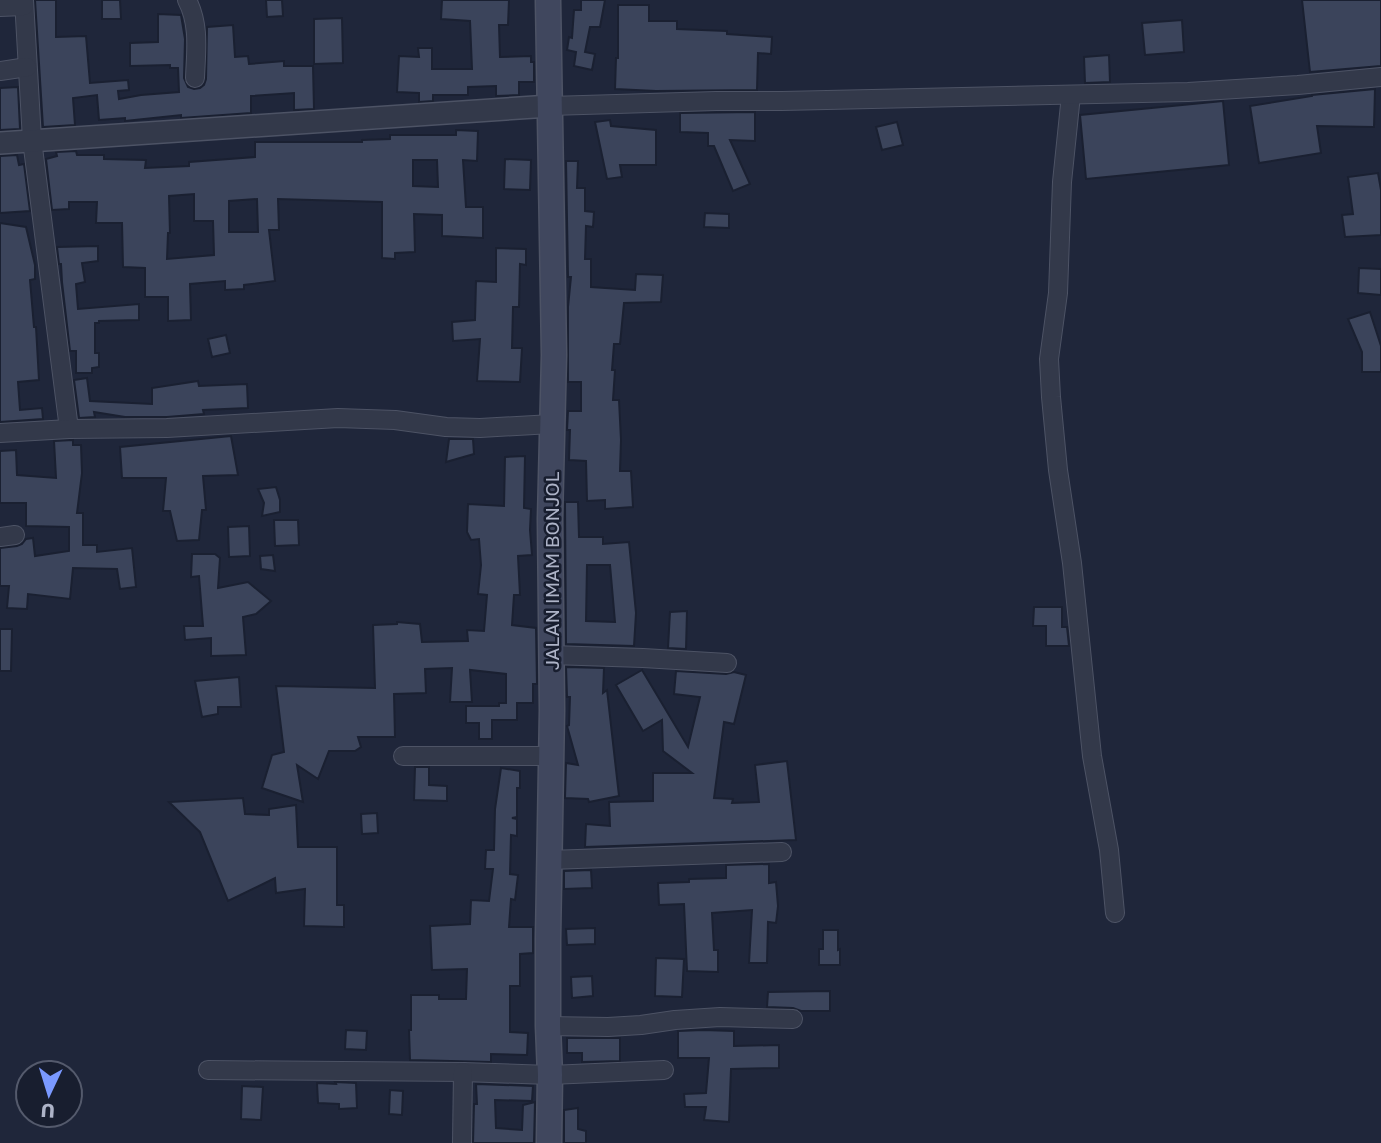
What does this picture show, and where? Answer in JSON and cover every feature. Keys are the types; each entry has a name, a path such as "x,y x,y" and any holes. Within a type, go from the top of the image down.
{"main road":[{"name":"JALAN IMAM BONJOL","path":"548,0 554,355 550,519 549,1143"}],"street":[{"path":"187,0 196,28 195,78"},
{"path":"0,8 24,3 32,140 69,429"},
{"path":"0,71 27,67"},
{"path":"0,143 550,106 1188,92 1381,77"},
{"path":"1071,95 1062,182 1058,293 1049,359 1058,470 1072,564 1092,755 1109,850 1115,913"},
{"path":"0,433 167,428 338,418 480,428 552,424"},
{"path":"551,655 643,657 727,663"},
{"path":"403,756 551,756"},
{"path":"549,860 782,852"},
{"path":"548,1026 608,1027 720,1017 793,1019"},
{"path":"208,1070 550,1075 664,1070"},
{"path":"462,1143 463,1072"}],"building":[{"path":"35,0 56,0 56,37 86,36 90,83 128,80 129,90 118,91 119,99 179,92 178,68 170,68 170,65 130,66 130,43 158,42 158,14 181,15 185,39 184,78 188,87 200,88 206,79 207,27 233,25 235,57 248,56 249,64 284,61 284,66 313,66 314,109 294,110 294,93 251,96 251,113 181,118 181,115 125,121 125,118 99,120 97,95 73,98 75,125 43,127"},
{"path":"102,0 120,0 121,19 102,19"},
{"path":"266,0 282,0 283,16 267,17"},
{"path":"442,0 509,0 508,25 499,25 500,57 531,56 531,62 534,62 534,82 519,82 519,95 496,96 496,86 468,87 468,95 433,95 433,101 419,102 419,93 397,92 399,56 419,57 418,48 432,48 432,69 472,69 470,21 441,19"},
{"path":"581,0 605,0 600,27 590,27 585,52 595,54 592,70 574,66 576,52 567,50 569,37 572,38 574,10 581,10"},
{"path":"1302,0 1381,0 1381,66 1310,72"},
{"path":"618,5 649,5 649,21 677,21 677,29 727,31 727,34 772,37 771,54 758,53 757,90 615,89"},
{"path":"342,18 343,63 314,64 314,19"},
{"path":"1182,20 1184,52 1145,55 1142,23"},
{"path":"1109,55 1110,82 1085,83 1084,57"},
{"path":"18,87 20,129 0,130 0,88"},
{"path":"1375,89 1374,127 1317,126 1321,153 1259,163 1250,106 1312,95"},
{"path":"1223,101 1229,165 1086,179 1080,115"},
{"path":"755,112 755,141 730,140 750,184 733,191 714,146 708,146 708,133 680,132 680,113"},
{"path":"610,120 611,126 656,130 656,165 620,165 622,177 607,179 595,122"},
{"path":"897,122 903,145 882,150 876,127"},
{"path":"456,130 478,131 477,161 463,160 466,207 483,207 483,238 442,236 442,215 414,214 415,252 395,253 395,259 382,258 382,202 278,199 279,230 269,230 275,281 244,285 244,289 225,290 225,281 190,284 191,320 168,321 168,297 145,297 145,268 123,267 122,223 96,223 97,202 69,202 69,209 52,210 46,159 57,156 56,152 76,151 77,155 104,155 104,159 146,160 145,168 189,166 189,162 255,157 255,142 362,142 390,139 390,135 456,135","holes":["413,160 437,160 438,187 413,186","194,194 194,221 213,221 214,255 167,259 170,233 169,196","257,199 258,232 229,232 229,201"]},
{"path":"17,155 19,165 24,164 30,211 0,213 0,156"},
{"path":"505,159 531,160 530,190 504,189"},
{"path":"566,161 578,161 577,188 585,188 585,211 594,212 593,227 586,226 585,259 591,259 591,287 635,290 636,274 663,275 661,302 624,303 620,344 614,344 613,400 619,400 620,471 631,471 633,507 605,509 605,500 587,501 586,461 569,460 568,411 581,411 581,382 568,382 568,307 571,277 568,277"},
{"path":"1378,173 1381,190 1381,235 1345,237 1342,215 1353,214 1348,177"},
{"path":"705,213 729,214 729,228 704,227"},
{"path":"0,223 26,227 35,265 35,279 30,280 39,380 18,382 20,410 42,408 43,419 0,422"},
{"path":"98,246 98,261 82,263 85,282 76,284 78,309 139,304 139,320 95,323 95,353 99,353 99,367 92,368 92,373 76,373 76,351 70,351 57,247"},
{"path":"496,248 526,249 526,265 520,264 519,307 513,307 512,348 522,348 520,382 477,381 480,339 453,341 452,322 475,320 476,281 496,282"},
{"path":"1359,268 1381,269 1381,295 1358,293"},
{"path":"1370,312 1381,346 1381,372 1362,372 1362,352 1348,319"},
{"path":"226,335 230,353 212,357 208,339"},
{"path":"87,378 90,401 152,404 152,388 198,381 199,386 247,384 248,408 203,410 204,414 167,417 125,417 94,412 95,417 79,418 74,380"},
{"path":"231,436 238,475 203,476 206,510 202,510 199,540 177,541 170,511 163,511 166,478 122,478 120,447"},
{"path":"449,439 473,439 474,454 446,462"},
{"path":"73,440 73,445 81,445 82,473 77,513 83,513 83,545 97,545 97,552 132,548 136,587 120,589 117,569 73,568 70,599 28,594 27,609 7,608 9,586 0,586 0,548 17,546 26,539 33,538 35,556 69,551 69,527 26,526 26,503 0,503 0,451 16,450 17,475 56,478 54,441"},
{"path":"525,456 524,508 531,509 532,555 518,556 520,595 514,595 512,625 536,628 537,684 533,684 533,703 517,703 517,720 492,720 492,739 479,739 479,723 466,723 466,706 499,706 499,703 506,703 506,674 470,670 472,702 450,702 452,668 425,669 426,693 394,694 395,737 358,737 361,747 355,751 329,751 318,779 297,765 303,802 262,788 272,755 284,752 276,686 375,688 373,625 397,622 420,624 422,642 468,641 467,630 484,631 487,595 478,594 481,565 479,539 471,540 467,532 468,504 504,506 505,457"},
{"path":"276,487 280,512 262,516 264,503 258,489"},
{"path":"565,502 578,502 579,537 603,537 603,544 629,542 636,613 634,646 566,644","holes":["587,565 610,565 615,622 586,621"]},
{"path":"274,520 298,520 299,545 275,546"},
{"path":"249,526 250,556 229,557 228,527"},
{"path":"192,554 215,554 220,558 218,588 248,582 271,601 256,614 243,617 246,655 211,656 211,638 185,640 184,626 203,626 199,576 191,577"},
{"path":"273,555 275,571 261,569 260,556"},
{"path":"1034,607 1062,607 1062,627 1067,627 1069,646 1046,646 1046,626 1033,626"},
{"path":"687,611 686,649 668,648 670,612"},
{"path":"0,629 12,629 11,671 0,671"},
{"path":"566,667 604,668 603,693 607,690 619,796 589,802 588,799 565,798 566,763 578,765 567,726 570,697 567,697"},
{"path":"642,670 688,747 700,697 674,694 676,671 726,674 734,672 746,675 734,724 724,722 714,798 733,799 732,803 759,802 755,765 787,761 796,840 585,847 586,824 610,826 609,802 653,801 653,773 692,773 663,751 662,720 643,731 616,685"},
{"path":"239,677 241,707 218,707 218,714 202,717 195,681"},
{"path":"415,767 429,767 429,785 447,786 447,801 414,800"},
{"path":"501,768 520,771 517,817 512,818 517,819 517,836 511,835 510,874 518,875 515,900 511,899 509,927 533,927 533,953 520,954 520,986 510,986 510,1032 528,1033 527,1055 491,1054 491,1062 410,1060 411,995 466,999 467,969 432,970 430,926 470,924 471,900 489,901 493,869 485,869 486,850 494,850 495,809"},
{"path":"243,798 245,814 269,815 269,809 296,805 298,847 337,847 337,905 344,905 344,927 304,926 305,889 276,893 275,878 228,901 200,832 169,802"},
{"path":"377,813 378,833 362,834 361,814"},
{"path":"769,864 769,883 776,882 778,906 776,923 768,922 767,963 749,963 752,910 712,913 714,950 718,950 718,972 687,971 684,904 659,905 658,883 726,878 726,865"},
{"path":"591,870 592,888 564,889 564,871"},
{"path":"595,928 595,944 567,945 566,929"},
{"path":"823,930 838,930 840,965 819,965 819,949 823,949"},
{"path":"656,958 684,959 682,997 655,996"},
{"path":"592,976 593,996 572,998 571,977"},
{"path":"830,991 830,1011 767,1007 768,992"},
{"path":"346,1030 367,1031 366,1050 345,1049"},
{"path":"678,1031 734,1031 734,1046 779,1045 779,1068 731,1069 729,1122 704,1120 706,1107 685,1107 684,1094 706,1093 709,1058 678,1058"},
{"path":"567,1038 620,1038 620,1061 582,1062 582,1053 567,1053"},
{"path":"335,1082 356,1083 357,1108 339,1109 339,1104 318,1103 317,1083 336,1084"},
{"path":"476,1084 533,1086 532,1101 495,1100 496,1128 522,1130 523,1105 535,1102 534,1143 473,1143"},
{"path":"242,1086 263,1087 261,1120 241,1119"},
{"path":"390,1090 403,1091 402,1115 389,1114"},
{"path":"578,1108 578,1129 586,1131 586,1143 564,1143 564,1110"}]}
